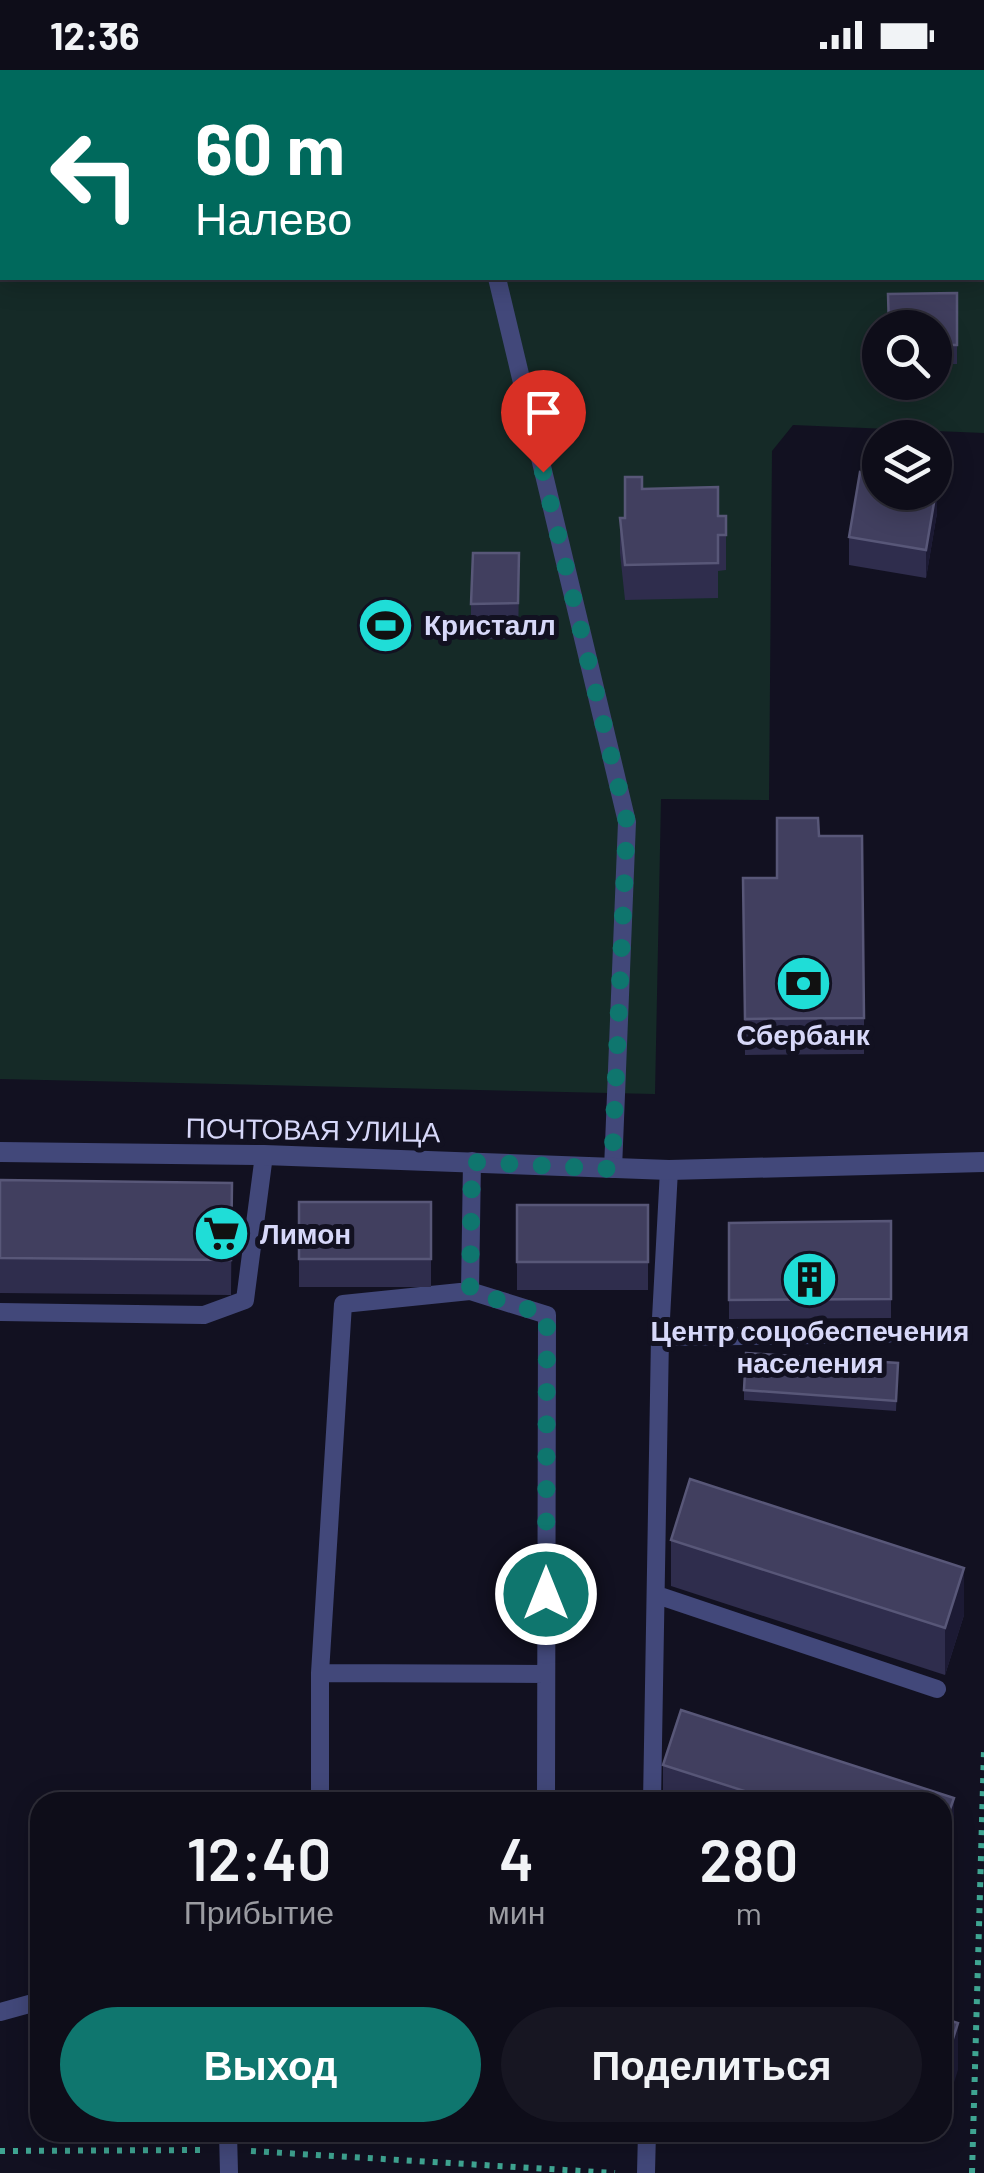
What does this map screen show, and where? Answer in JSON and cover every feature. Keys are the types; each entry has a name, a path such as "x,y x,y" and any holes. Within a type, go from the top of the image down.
{"street":[{"name":"ПОЧТОВАЯ УЛИЦА","path":"0,1152 264,1156 670,1170 984,1162"}],"lane":[{"path":"497,280 627,822 612,1169"},
{"path":"0,1312 204,1315 245,1300 264,1156"},
{"path":"470,1291 472,1162"},
{"path":"652,1792 660,1337 670,1170"},
{"path":"320,1792 320,1672 343,1304 470,1291 547,1315 546,1792"},
{"path":"660,1337 888,1334"},
{"path":"656,1595 937,1689"},
{"path":"320,1672 546,1674"},
{"path":"654,1721 673,1728"},
{"path":"0,2012 30,2004"},
{"path":"228,2142 229,2173"},
{"path":"646,2173 647,2142"}],"path":[{"path":"972,2173 984,1750"},
{"path":"0,2150 203,2142"},
{"path":"240,2142 614,2173"}],"green space":[{"name":"Кристалл","path":"0,280 984,280 984,433 952,432 952,420 862,420 862,428 793,425 772,451 769,800 661,799 655,1094 0,1079"}],"building":[{"path":"957,293 957,345 952,345 952,310 888,310 888,294"},
{"path":"860,472 862,510 933,510 926,550 849,537"},
{"path":"625,477 642,477 642,489 718,487 718,516 726,516 726,535 718,535 718,563 625,565 620,518 625,518"},
{"path":"473,553 519,553 518,603 471,604"},
{"name":"Сбербанк","path":"777,818 818,818 819,836 862,836 864,1018 745,1019 743,878 777,878"},
{"path":"0,1180 232,1183 231,1260 0,1258"},
{"path":"299,1202 431,1202 431,1259 299,1259"},
{"path":"517,1205 648,1205 648,1262 517,1262"},
{"name":"Центр соцобеспечения населения","path":"891,1221 891,1299 729,1300 729,1223"},
{"path":"746,1353 898,1363 896,1401 744,1390"},
{"path":"690,1479 964,1568 945,1628 671,1540"},
{"path":"681,1710 935,1792 748,1792 663,1765"}],"place":[{"name":"Кристалл","path":"385,625"},
{"name":"Сбербанк","path":"803,984"},
{"name":"Лимон","path":"221,1234"},
{"name":"Центр соцобеспечения населения","path":"810,1280"}],"route":[{"path":"543,472 627,822 612,1169 472,1162 470,1291 547,1315 546,1594"}]}
